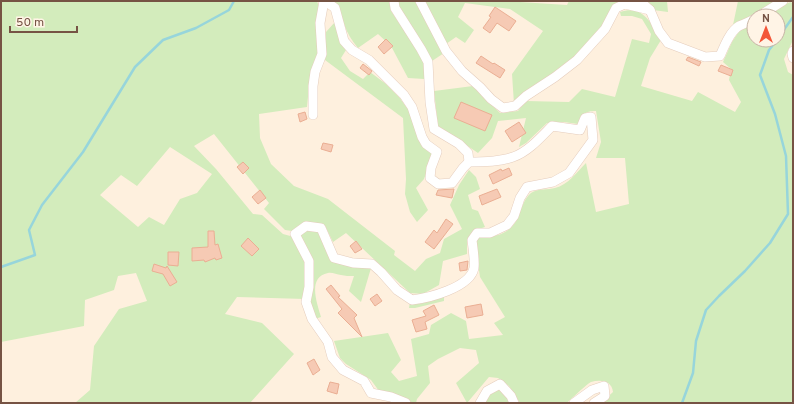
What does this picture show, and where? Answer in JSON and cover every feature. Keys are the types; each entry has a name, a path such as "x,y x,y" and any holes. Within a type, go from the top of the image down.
{"street":[{"path":"313,115 315,72 322,54 320,23 324,1 335,8 344,41 352,50 369,60 404,95 412,107 422,137 426,144 437,152 431,168 430,178 438,184 452,183 469,162 481,162 513,157 528,148 552,126 580,130 585,118 591,117 593,140 569,174 554,182 528,187 520,198 514,216 506,225 490,233 477,233 472,240 474,269 467,281 450,290 425,298 412,300 398,290 372,264 353,263 334,258 321,228 306,226 296,234 309,261 309,287 306,302 312,319 328,342 332,357 343,370 364,381 371,393 391,397 406,403"},
{"path":"394,1 395,8 428,62 430,102 434,129 459,144 468,153 469,162"},
{"path":"420,1 446,51 462,71 480,87 490,99 503,108 515,106 526,96 577,60 605,28 616,8 625,4 650,10"},
{"path":"640,1 650,10 659,31 668,44 704,57 720,56 727,40 738,27 746,24"},
{"path":"772,8 783,1"},
{"path":"793,51 793,58"},
{"path":"480,403 487,391 500,384 511,396 514,403"},
{"path":"574,403 592,390 604,386 605,396 594,403"}],"green space":[{"path":"1,1 317,1 319,7 319,52 310,76 307,107 259,114 260,138 271,164 294,186 328,199 395,251 394,255 415,271 426,259 440,253 444,239 462,229 450,205 459,185 469,170 476,177 480,189 468,195 472,209 478,211 485,227 473,231 467,241 467,254 443,261 439,285 423,294 410,293 346,233 333,242 325,226 307,222 292,231 285,230 264,209 269,203 214,134 194,146 216,169 253,214 262,215 283,234 294,237 307,264 305,299 237,297 225,314 262,323 294,354 250,403 75,403 90,390 94,346 119,309 147,301 136,273 118,276 114,290 85,300 84,326 1,342","holes":["170,147 212,174 197,193 180,199 164,225 149,217 138,227 100,195 121,175 137,186"]},
{"path":"333,1 389,1 391,11 426,63 424,79 408,78 391,46 378,34 358,48 348,34 339,9"},
{"path":"397,1 418,1 444,53 432,61 398,6"},
{"path":"424,1 503,1 567,5 569,1 625,1 575,59 514,104 512,74 543,31 510,9 465,3 458,17 474,30 465,43 456,37 446,44"},
{"path":"625,1 637,1 644,7"},
{"path":"643,1 667,1 668,12 653,10"},
{"path":"738,1 776,1 767,8 746,8 746,21 733,25"},
{"path":"791,2 793,4 793,40 784,59 788,72 793,75 793,403 601,403 613,392 611,385 599,381 589,383 567,403 520,403 509,386 498,378 489,377 467,403 456,383 479,363 476,350 460,348 428,366 430,383 417,399 416,403 409,403 379,391 371,380 346,364 340,358 334,341 388,333 401,360 391,372 399,381 417,376 411,339 429,334 431,325 451,313 466,321 469,339 503,335 494,323 505,317 480,277 475,243 477,238 498,235 508,230 517,220 524,203 531,193 537,190 555,188 564,184 586,163 596,212 629,204 625,158 596,158 601,142 596,111 585,114 578,124 564,122 547,123 526,143 519,147 526,118 498,121 492,138 478,153 438,126 434,91 473,86 500,113 518,111 526,101 569,102 582,89 615,97 632,39 649,43 651,34 642,19 632,16 621,16 620,12 628,10 641,13 646,17 661,40 650,58 641,86 692,101 698,92 735,112 741,102 729,80 731,69 723,62 732,42 740,30 746,28 746,48 786,48 786,8 778,8"},
{"path":"335,22 346,50 341,58 350,71 363,79 370,72 386,84 399,97 410,112 421,145 433,154 424,179 416,188 428,210 417,222 410,212 405,194 406,179 403,118 325,60 326,32"},
{"path":"307,229 320,231 334,261 371,268 361,302 349,291 354,276 331,273 322,275 317,280 315,291 321,317 315,319 310,298 305,254 300,233"},
{"path":"444,295 444,301 409,308 410,302"},
{"path":"500,389 512,403 484,403 490,392"}],"building":[{"path":"495,7 516,21 509,31 497,23 490,33 483,28 491,17 489,16"},
{"path":"386,39 393,46 384,54 378,47"},
{"path":"481,56 505,70 500,78 476,63"},
{"path":"688,57 701,62 699,66 686,60"},
{"path":"363,64 372,71 369,75 360,68"},
{"path":"721,65 733,70 731,76 718,71"},
{"path":"461,102 492,115 485,131 454,118"},
{"path":"305,112 307,119 300,122 298,114"},
{"path":"519,122 526,133 512,142 505,131"},
{"path":"323,143 333,145 331,152 321,149"},
{"path":"243,162 249,168 243,174 237,167"},
{"path":"509,168 512,175 493,184 489,175 501,169 502,171"},
{"path":"454,189 452,198 436,195 438,190"},
{"path":"497,189 501,197 482,205 479,196"},
{"path":"260,190 266,198 258,204 252,197"},
{"path":"446,219 453,224 434,249 425,242 434,230 437,233"},
{"path":"208,231 214,231 215,245 218,244 222,258 216,260 215,258 205,262 204,260 192,261 192,248 208,247"},
{"path":"248,238 259,249 252,256 241,246"},
{"path":"356,241 362,249 355,253 350,246"},
{"path":"168,252 179,252 178,266 168,265"},
{"path":"468,261 467,270 460,271 459,263"},
{"path":"154,264 166,268 167,266 177,282 170,286 163,274 152,271"},
{"path":"331,285 340,296 338,297 357,315 354,318 362,337 338,313 342,309 326,289"},
{"path":"377,294 382,301 375,306 370,299"},
{"path":"481,304 483,315 467,318 465,307"},
{"path":"434,305 439,315 425,322 427,329 416,332 412,320 426,316 423,311"},
{"path":"314,359 320,370 313,375 307,363"},
{"path":"330,382 339,384 337,394 327,391"}],"waterway":[{"path":"1,267 35,255 29,230 42,205 83,152 135,67 163,40 196,28 229,10 234,1"},
{"path":"786,27 793,17"},
{"path":"682,403 693,373 696,341 706,310 745,271 770,243 788,214 786,156 775,114 760,75 771,48"}]}
